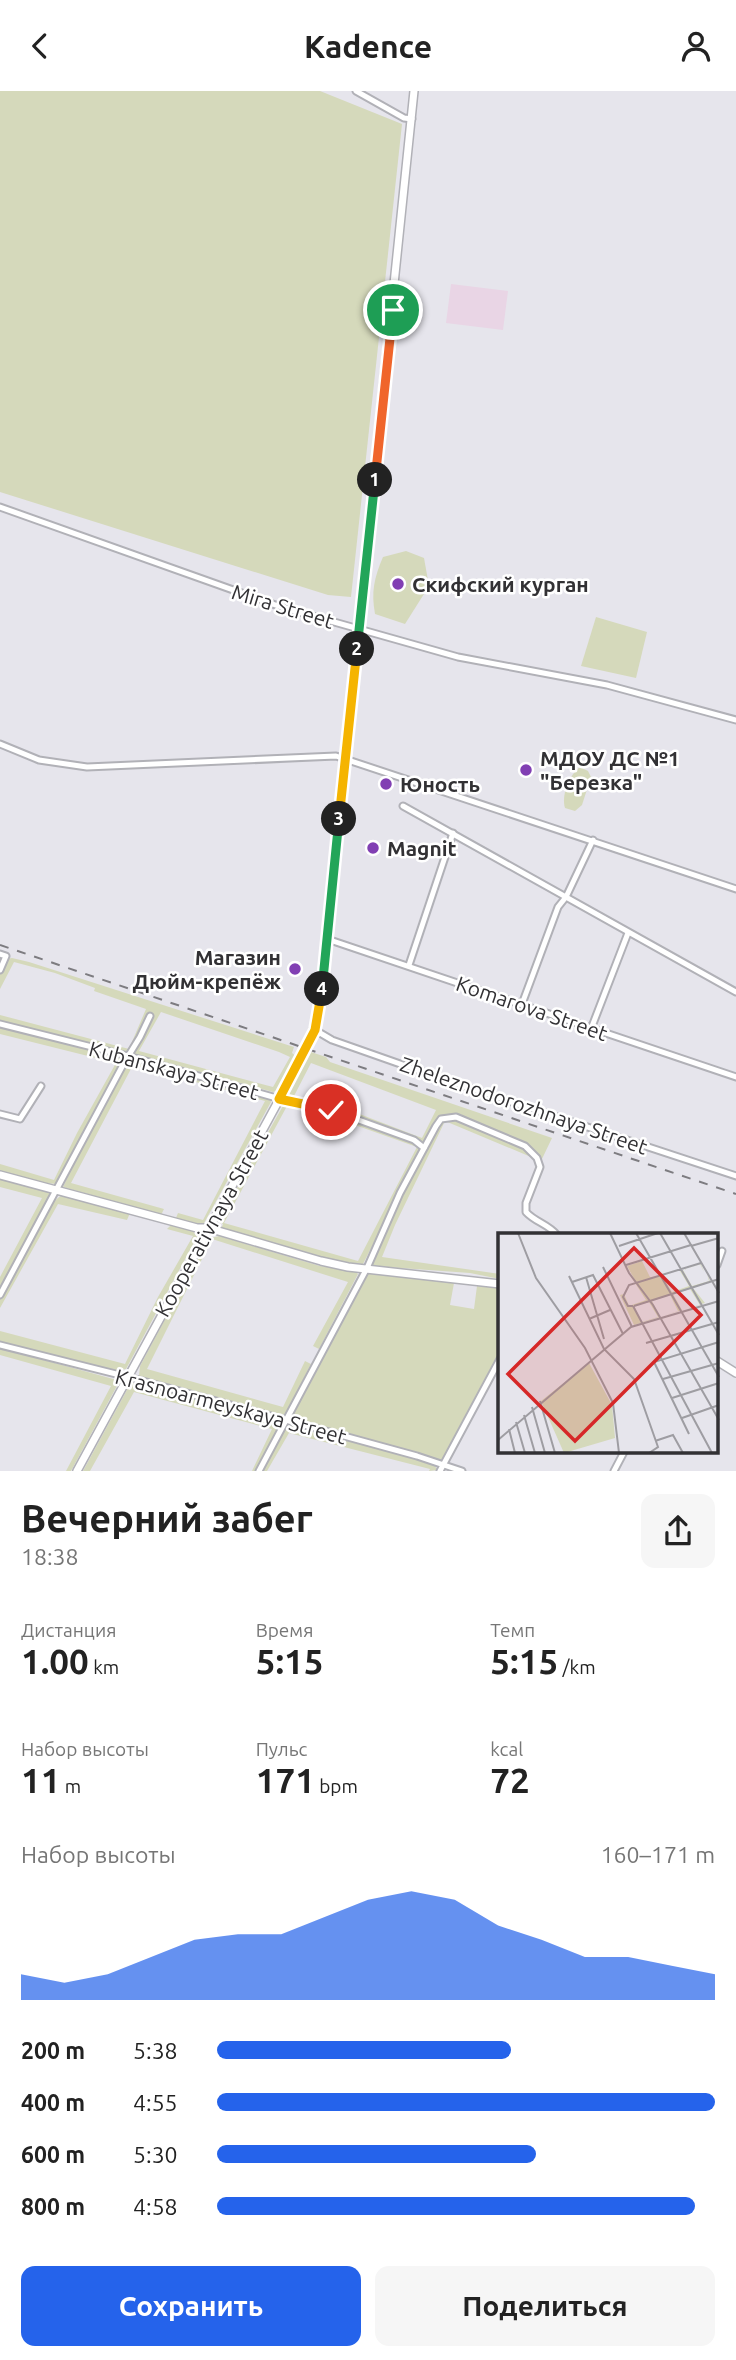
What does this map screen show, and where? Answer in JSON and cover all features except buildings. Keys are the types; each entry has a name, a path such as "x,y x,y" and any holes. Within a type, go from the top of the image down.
{"street":[{"path":"356,91 404,118 412,119"},
{"name":"Kooperativnaya Street","path":"77,1471 315,1030 327,939 415,91"},
{"name":"Mira Street","path":"0,507 269,603 359,630 458,657 607,685 736,720"},
{"path":"0,744 39,760 87,767 320,756 346,758 736,889"},
{"path":"403,806 736,992"},
{"path":"409,965 453,833"},
{"path":"522,1004 558,907 566,897 593,840"},
{"path":"591,1029 628,933"},
{"name":"Komarova Street","path":"327,939 736,1077"},
{"path":"0,970 3,955"},
{"path":"0,1295 150,1016"},
{"name":"Kubanskaya Street","path":"0,1024 128,1056 279,1099 331,1110 414,1140 424,1147"},
{"name":"Zheleznodorozhnaya Street","path":"315,1030 332,1039 460,1085 736,1176"},
{"path":"0,1114 20,1119 41,1086"},
{"name":"Zheleznodorozhnaya Street","path":"424,1147 441,1119 448,1117 456,1117 525,1146 537,1158 540,1167 526,1203 526,1212 532,1219 551,1227 556,1233"},
{"path":"258,1471 366,1268 424,1147"},
{"path":"0,1175 348,1267 498,1284"},
{"path":"718,1262 722,1251"},
{"name":"Krasnoarmeyskaya Street","path":"0,1345 128,1377 285,1420 442,1468 462,1471"},
{"path":"718,1362 736,1373"},
{"path":"442,1468 498,1363"},
{"path":"614,1471 623,1454"}],"shaded area":[{"path":"451,284 508,291 503,330 446,323"}],"green space":[{"path":"0,91 320,91 402,124 351,597 328,595 0,492"},
{"path":"406,551 424,558 429,586 405,624 375,614 373,592 383,557"},
{"path":"596,617 647,632 636,678 581,666"},
{"path":"580,767 588,771 591,777 582,805 575,811 565,808 564,798 569,780"},
{"path":"6,959 29,962 294,1047 292,1053 297,1057 278,1090 273,1092 0,1022 0,1015 129,1049 146,1009 94,991 95,988 55,973 14,962 0,989 0,974","holes":["161,1012 290,1057 273,1087 139,1051"]},
{"path":"0,1027 122,1059 59,1184 41,1183 0,1172 0,1164 54,1180 116,1063 0,1034"},
{"path":"311,1052 326,1057 330,1062 552,1138 541,1161 528,1146 455,1114 438,1118 422,1142 287,1097","holes":["311,1063 436,1110 422,1138 349,1110 294,1096"]},
{"path":"130,1060 270,1098 271,1102 204,1223 190,1223 176,1218 178,1213 203,1220 265,1101 133,1065 71,1183 164,1209 161,1215 63,1187 100,1111"},
{"path":"284,1104 321,1109 420,1146 420,1151 363,1264 339,1262 221,1229 223,1224 218,1221","holes":["287,1106 324,1114 417,1147 358,1261 224,1223"]},
{"path":"452,1118 526,1149 538,1165 531,1157 445,1121 382,1257 498,1274 498,1279 470,1273 373,1266 371,1262 441,1122"},
{"path":"0,1179 43,1189 51,1194 0,1291 0,1277 42,1198 0,1187"},
{"path":"61,1196 130,1213 127,1220 58,1204 0,1308 0,1298 29,1243 54,1201"},
{"path":"171,1225 193,1231 197,1237 126,1369 114,1371 0,1342 0,1331 125,1364 158,1297 193,1236 167,1229"},
{"path":"219,1236 320,1266 355,1271 358,1274 319,1349 313,1346 348,1282 212,1239 147,1369 283,1407 305,1361 311,1364 283,1415 139,1376 140,1366 206,1243 211,1238"},
{"path":"370,1273 454,1283 450,1305 474,1309 477,1286 498,1288 498,1358 444,1458 440,1460 293,1420 291,1417 363,1277"},
{"path":"0,1348 117,1380 118,1384 71,1471 66,1471 111,1386 0,1355"},
{"path":"134,1383 276,1421 279,1428 256,1471 252,1471 272,1429 134,1392 90,1471 83,1471 128,1388"},
{"path":"289,1425 433,1464 438,1470 429,1471 430,1469 289,1433 267,1471 262,1471"}],"railway":[{"path":"0,945 736,1194"}],"place":[{"name":"Скифский курган","path":"398,584"},
{"name":"МДОУ ДС №1 \"Березка\"","path":"526,770"},
{"name":"Юность","path":"386,784"},
{"name":"Magnit","path":"373,848"},
{"name":"Магазин Дюйм-крепёж","path":"295,969"}],"route":[{"path":"331,1110 279,1099 304,1054 318,1017 393,310"}]}
